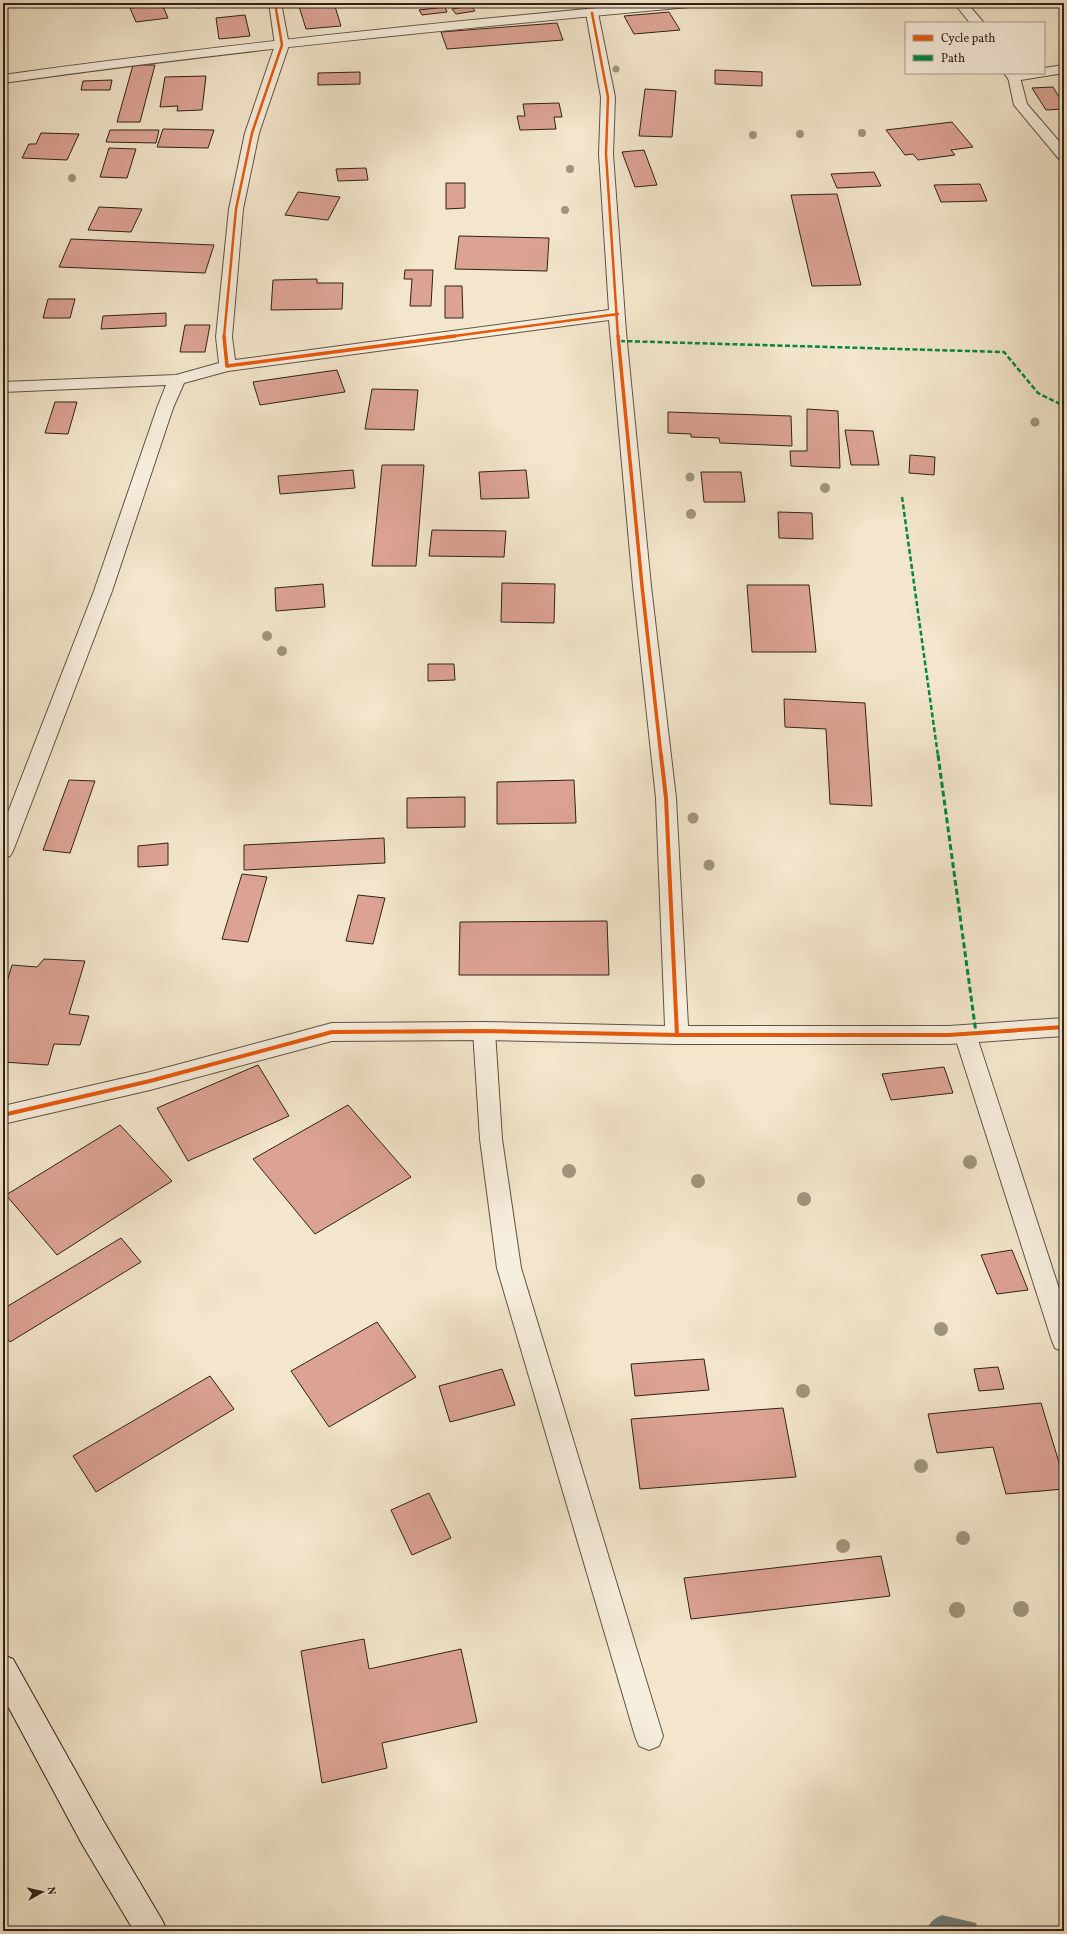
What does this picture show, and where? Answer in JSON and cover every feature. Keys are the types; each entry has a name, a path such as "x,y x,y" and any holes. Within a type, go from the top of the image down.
{"street":[{"path":"227,366 224,337 236,209 252,132 282,45 275,3"},
{"path":"960,3 976,22"},
{"path":"592,13 608,97 606,154 618,314 642,586 666,798 677,1035"},
{"path":"1045,72 1064,69"},
{"path":"1012,75 1026,74"},
{"path":"3,387 176,380 227,366 618,314"},
{"path":"3,851 57,714 103,591 176,380"},
{"path":"3,1115 150,1081 332,1032 484,1031 677,1035 965,1034 1064,1027"},
{"path":"3,1669 93,1833 151,1931"}],"lane":[{"path":"3,79 147,60 403,30 689,3"},
{"path":"1012,75 1021,106 1064,156"},
{"path":"484,1031 491,1139 509,1268 649,1736"},
{"path":"965,1034 1064,1341"}],"building":[{"path":"194,3 230,3 197,8"},
{"path":"298,3 334,3 341,26 306,29"},
{"path":"162,4 168,18 136,22 130,8"},
{"path":"471,6 475,11 456,14 452,9"},
{"path":"445,7 447,12 422,15 419,10"},
{"path":"669,12 680,30 634,34 624,16"},
{"path":"245,15 250,36 219,39 216,18"},
{"path":"557,23 563,40 447,49 441,32"},
{"path":"133,65 155,65 140,122 117,122"},
{"path":"715,70 762,72 762,86 715,84"},
{"path":"360,72 360,84 318,85 318,73"},
{"path":"206,76 202,110 177,111 178,106 160,107 165,77"},
{"path":"112,80 110,90 81,90 83,81"},
{"path":"1053,87 1064,105 1064,109 1046,110 1032,88"},
{"path":"645,89 676,91 672,137 639,136"},
{"path":"559,103 562,117 554,117 556,129 520,130 517,116 525,116 523,104"},
{"path":"952,122 973,147 951,150 955,155 918,160 913,154 905,155 886,130"},
{"path":"163,129 214,130 208,148 157,147"},
{"path":"110,130 159,130 156,143 106,142"},
{"path":"41,133 79,134 67,160 22,158 29,144 36,144"},
{"path":"109,148 136,149 127,178 100,177"},
{"path":"644,150 657,185 635,187 622,152"},
{"path":"366,168 368,180 338,181 336,169"},
{"path":"874,172 881,186 837,188 831,174"},
{"path":"446,183 465,183 465,208 446,209"},
{"path":"980,184 987,201 941,202 934,185"},
{"path":"298,192 340,197 328,220 285,215"},
{"path":"837,194 861,285 812,286 791,195"},
{"path":"99,207 142,209 131,232 88,230"},
{"path":"459,236 549,238 547,271 455,269"},
{"path":"71,239 214,245 205,273 59,267"},
{"path":"405,270 433,270 431,306 410,306 412,279 404,279"},
{"path":"317,279 317,283 343,283 342,309 271,310 273,280"},
{"path":"445,286 462,286 463,318 445,318"},
{"path":"48,299 75,299 70,318 43,318"},
{"path":"166,313 166,326 101,329 103,316"},
{"path":"185,325 210,325 205,352 180,352"},
{"path":"337,370 345,392 260,405 253,382"},
{"path":"372,389 418,390 414,430 365,429"},
{"path":"55,402 77,402 68,434 45,433"},
{"path":"807,409 838,411 840,468 791,466 790,451 807,451"},
{"path":"668,412 791,416 792,446 720,443 719,438 691,437 691,434 668,433"},
{"path":"845,430 873,431 879,465 851,465"},
{"path":"910,455 935,457 934,475 909,473"},
{"path":"382,465 424,465 416,566 372,566"},
{"path":"353,470 355,488 280,494 278,476"},
{"path":"526,470 529,498 481,499 479,472"},
{"path":"701,472 741,472 745,502 704,502"},
{"path":"778,512 812,513 813,539 779,538"},
{"path":"432,530 506,531 504,557 429,556"},
{"path":"502,583 555,584 554,623 501,622"},
{"path":"323,584 325,607 276,611 275,588"},
{"path":"747,585 809,585 816,652 752,652"},
{"path":"428,664 454,664 455,680 428,681"},
{"path":"784,699 865,703 872,806 830,804 826,729 785,727"},
{"path":"69,780 95,781 70,853 43,850"},
{"path":"574,780 576,823 497,824 497,782"},
{"path":"465,797 465,827 407,828 407,798"},
{"path":"384,838 385,863 244,870 244,845"},
{"path":"168,843 168,865 138,867 138,846"},
{"path":"242,874 267,877 248,942 222,939"},
{"path":"358,895 385,898 373,944 346,941"},
{"path":"607,921 609,975 459,975 460,922"},
{"path":"44,959 85,961 69,1014 89,1016 80,1045 54,1044 48,1065 3,1062 3,995 12,965 37,967"},
{"path":"258,1065 289,1116 188,1161 157,1108"},
{"path":"944,1067 953,1093 891,1100 882,1074"},
{"path":"348,1105 411,1177 315,1234 253,1159"},
{"path":"120,1125 172,1181 57,1255 6,1195"},
{"path":"121,1238 141,1262 10,1342 3,1333 3,1309"},
{"path":"1012,1250 1028,1290 997,1294 981,1255"},
{"path":"377,1322 416,1377 329,1427 291,1371"},
{"path":"704,1359 709,1390 635,1396 631,1364"},
{"path":"998,1367 1004,1389 979,1391 974,1369"},
{"path":"502,1369 515,1405 450,1422 439,1386"},
{"path":"210,1376 234,1409 96,1492 73,1456"},
{"path":"1041,1403 1064,1479 1064,1489 1006,1494 993,1447 937,1453 928,1414"},
{"path":"783,1408 796,1477 640,1489 631,1419"},
{"path":"429,1493 451,1538 412,1555 391,1510"},
{"path":"881,1556 890,1596 691,1619 684,1578"},
{"path":"364,1639 369,1669 461,1649 477,1722 382,1743 387,1768 322,1783 301,1651"}],"waterway":[{"path":"937,1931 942,1926 968,1931"}],"marked path":[{"path":"620,341 1004,352 1038,393 1064,406"},
{"path":"902,497 976,1033"}],"cycle path":[{"path":"275,3 282,45 252,133 236,209 224,337 227,366 618,314"},
{"path":"592,13 608,97 606,154 618,332 642,586 666,798 677,1035"},
{"path":"3,1115 150,1081 332,1032 484,1031 677,1035 949,1035 1064,1027"}]}
